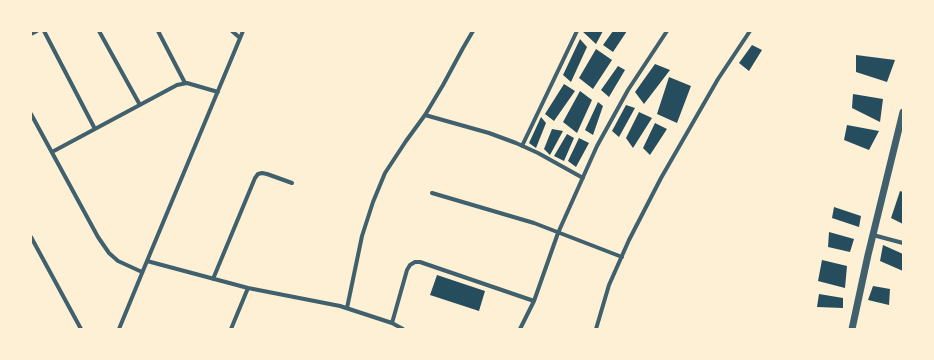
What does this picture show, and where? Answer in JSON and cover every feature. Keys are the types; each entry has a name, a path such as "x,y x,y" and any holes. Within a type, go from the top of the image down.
{"street":[{"path":"31,34 36,31"},
{"path":"44,31 95,129"},
{"path":"99,31 140,105"},
{"path":"158,31 185,83"},
{"path":"232,31 240,38"},
{"path":"120,329 142,272 243,31"},
{"path":"346,308 362,236 373,202 385,173 444,85 462,48 473,31"},
{"path":"522,146 577,31"},
{"path":"520,329 534,301 558,233 597,146 628,90 667,31"},
{"path":"596,329 609,286 629,240 661,178 718,79 750,31"},
{"path":"52,152 177,85 187,83 218,92"},
{"path":"852,329 903,112"},
{"path":"31,114 98,237 109,253 118,261 142,272"},
{"path":"425,115 489,133 522,146 538,153 583,178"},
{"path":"213,278 258,174 267,174 292,183"},
{"path":"432,193 534,223 622,257"},
{"path":"873,235 903,243"},
{"path":"31,236 81,329"},
{"path":"147,261 248,288 340,306 392,323 403,329"},
{"path":"392,323 407,270 410,265 415,262 420,262 534,301"},
{"path":"231,329 248,288"}],"building":[{"path":"582,31 603,31 596,44"},
{"path":"613,31 627,31 613,52 603,45"},
{"path":"580,39 587,47 571,82 563,75"},
{"path":"752,45 762,50 749,71 739,63"},
{"path":"596,49 612,60 593,89 579,78"},
{"path":"856,55 895,60 887,82 856,72"},
{"path":"655,64 670,70 644,104 635,92"},
{"path":"618,66 625,70 609,97 601,90"},
{"path":"669,77 691,86 677,123 657,114"},
{"path":"564,84 575,91 554,121 545,114"},
{"path":"580,91 592,100 577,133 563,122"},
{"path":"853,94 883,99 880,122 852,108"},
{"path":"598,102 603,106 593,135 585,130"},
{"path":"626,105 635,108 619,137 612,131"},
{"path":"639,112 652,118 633,148 626,138"},
{"path":"541,117 546,123 536,148 529,143"},
{"path":"655,123 667,129 650,155 643,148"},
{"path":"847,125 879,131 869,150 844,140"},
{"path":"552,129 563,131 550,155 544,149"},
{"path":"567,134 574,138 564,161 554,156"},
{"path":"579,138 589,143 576,167 568,161"},
{"path":"900,191 903,192 903,224 891,218"},
{"path":"834,207 861,216 859,227 832,218"},
{"path":"829,232 854,239 850,252 828,247"},
{"path":"883,245 903,254 903,271 880,261"},
{"path":"822,260 847,266 845,288 818,281"},
{"path":"437,275 485,291 479,311 430,295"},
{"path":"873,286 890,289 889,305 868,300"},
{"path":"819,294 843,298 843,308 817,307"}]}
